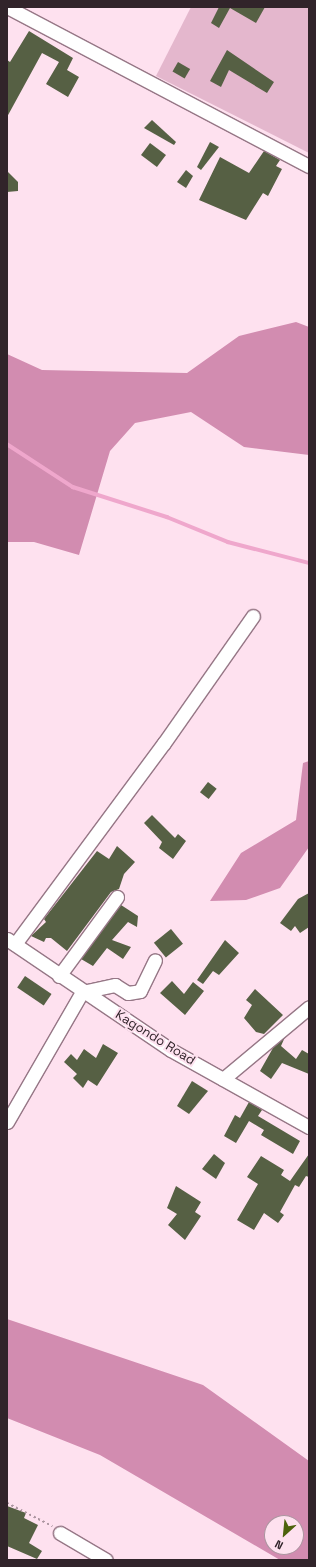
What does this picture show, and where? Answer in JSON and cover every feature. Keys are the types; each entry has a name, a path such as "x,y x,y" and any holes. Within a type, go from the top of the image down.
{"street":[{"path":"8,7 309,166"},
{"path":"11,941 164,743 253,616"},
{"path":"60,976 116,897"},
{"name":"Kagondo Road","path":"11,941 82,992 223,1079 309,1127"},
{"path":"7,1122 82,992 114,985 128,993 140,992 155,960"},
{"path":"223,1079 309,1007"},
{"path":"60,1533 106,1560"}],"path":[{"path":"7,1503 48,1523 60,1533"}],"shaded area":[{"path":"191,7 309,7 309,153 156,76"},
{"path":"296,322 309,327 309,455 244,447 191,412 135,423 110,451 79,555 34,542 7,542 7,354 42,370 187,373 239,336"},
{"path":"309,761 309,847 280,888 246,900 210,901 241,853 296,820 303,763"},
{"path":"7,1319 203,1385 309,1461 309,1560 280,1560 271,1555 304,1555 304,1515 264,1515 264,1551 100,1455 7,1418"}],"building":[{"path":"219,7 265,7 256,23 230,8 219,28 211,23"},
{"path":"29,31 73,58 67,70 79,77 68,97 46,84 59,62 42,53 7,117 7,60 10,62"},
{"path":"227,50 274,82 267,93 229,70 221,87 210,81"},
{"path":"178,62 190,69 185,79 172,72"},
{"path":"152,120 176,142 174,145 144,128"},
{"path":"210,142 219,147 201,170 197,167"},
{"path":"150,143 166,155 157,167 141,155"},
{"path":"264,151 280,160 276,166 282,169 268,196 263,193 246,220 199,200 220,157 249,173"},
{"path":"186,170 193,176 186,188 177,182"},
{"path":"7,171 18,182 18,191 7,192"},
{"path":"208,782 217,789 209,799 200,792"},
{"path":"152,815 175,838 178,834 186,841 173,859 159,848 162,842 144,823"},
{"path":"117,846 135,862 124,874 119,889 111,892 67,951 51,938 46,938 44,942 31,936 46,922 44,919 97,851 109,859"},
{"path":"309,893 309,927 300,933 295,926 291,931 280,923 298,899"},
{"path":"121,905 138,916 137,927 128,922 112,940 131,947 123,959 107,948 93,966 81,959"},
{"path":"171,929 183,944 166,958 154,943"},
{"path":"225,940 239,953 219,975 213,971 203,984 197,980"},
{"path":"25,976 52,994 44,1006 17,988"},
{"path":"172,981 184,994 193,982 204,991 185,1015 160,993"},
{"path":"255,989 283,1015 264,1034 256,1032 244,1018 252,1005 246,1000"},
{"path":"285,1037 281,1046 296,1059 302,1050 309,1054 309,1074 282,1063 271,1079 260,1071 273,1048"},
{"path":"103,1044 118,1053 97,1086 88,1080 83,1088 73,1078 77,1074 64,1062 71,1054 77,1060 84,1049 96,1058"},
{"path":"192,1081 208,1091 189,1114 177,1106"},
{"path":"249,1102 262,1110 258,1116 300,1141 293,1154 261,1135 264,1130 249,1121 236,1143 224,1136 235,1115 240,1118"},
{"path":"214,1154 225,1163 216,1179 202,1169"},
{"path":"309,1154 309,1177 306,1176 299,1187 295,1185 280,1212 284,1215 278,1223 264,1213 254,1230 237,1220 258,1184 247,1177 261,1156 284,1170 281,1175 290,1181"},
{"path":"176,1186 201,1202 195,1212 201,1216 185,1240 168,1225 177,1214 167,1208"},
{"path":"7,1506 26,1513 24,1518 38,1525 29,1543 42,1551 37,1559 7,1546"}],"waterway":[{"path":"7,444 73,487 167,517 228,542 309,563"}]}
